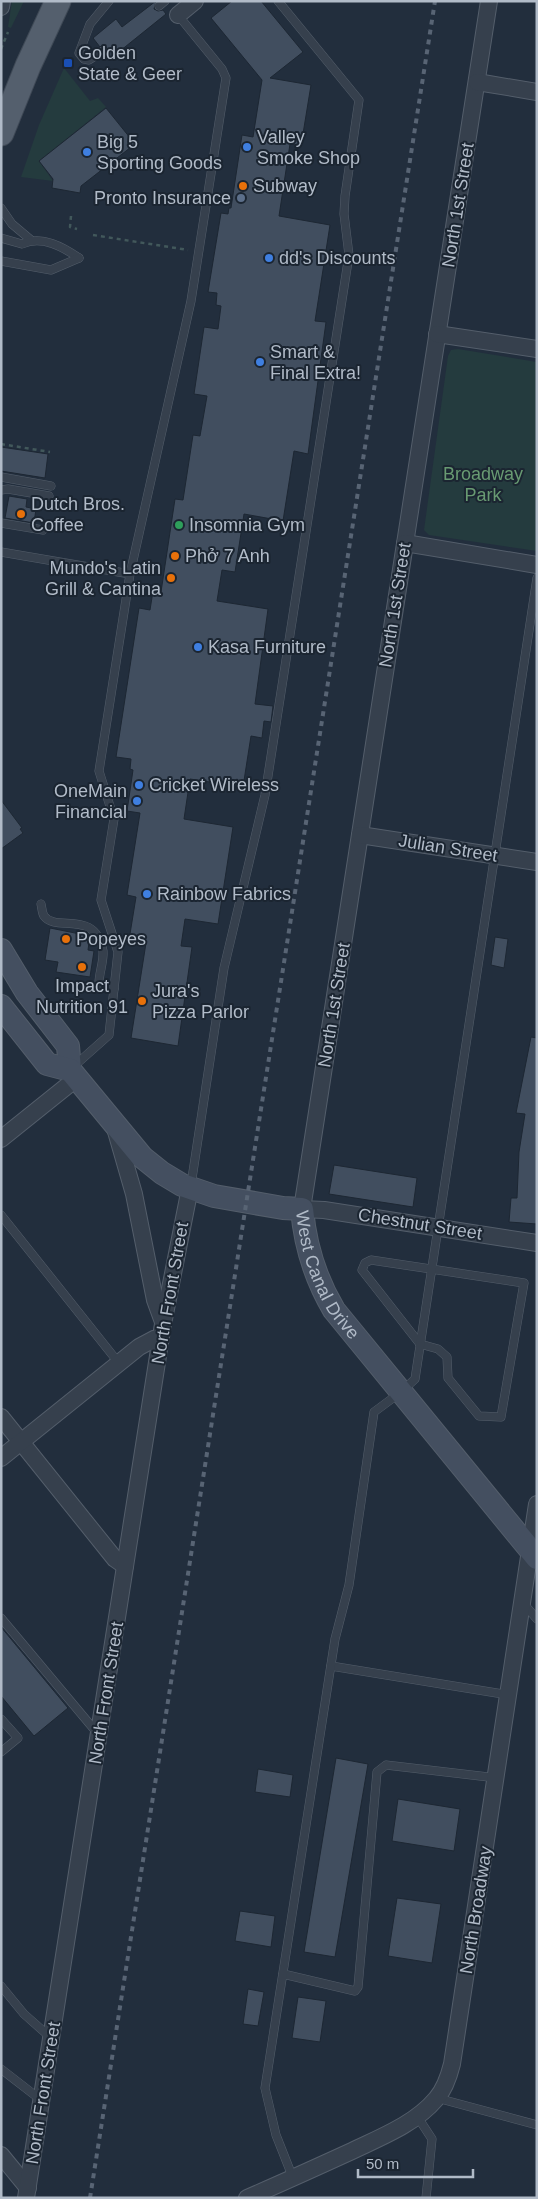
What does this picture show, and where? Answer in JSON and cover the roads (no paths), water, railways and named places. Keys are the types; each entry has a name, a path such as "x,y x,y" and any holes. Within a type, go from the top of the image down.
{"main road":[{"path":"1,132 28,66 58,1"}],"street":[{"path":"1,7 2,1"},
{"name":"North 1st Street","path":"302,1209 489,1"},
{"path":"178,15 194,2"},
{"path":"477,82 537,92"},
{"path":"438,334 537,349"},
{"path":"405,543 537,565"},
{"name":"Julian Street","path":"360,834 537,862"},
{"path":"1,950 32,999 68,1046 73,1074"},
{"path":"3,1011 47,1064 73,1074"},
{"path":"1,1139 73,1074"},
{"name":"West Canal Drive","path":"73,1074 142,1157 174,1180 204,1194 237,1201 302,1209 304,1232 310,1256 329,1301 345,1325 533,1554"},
{"path":"1,1458 118,1362 162,1331 134,1194 114,1123"},
{"name":"North Front Street","path":"27,2193 162,1331 190,1188"},
{"name":"Chestnut Street","path":"302,1209 324,1210 537,1242"},
{"path":"1,1417 115,1559 125,1566"},
{"name":"North Broadway","path":"247,2198 392,2132 418,2116 436,2098 445,2085 452,2064 497,1778 522,1603 533,1554 537,1504"},
{"path":"1,2155 27,2193"}],"lane":[{"path":"103,51 89,60 84,59 79,53 90,24 109,1"},
{"path":"190,1188 224,968 265,796 349,255 344,214 345,196 359,100 278,1"},
{"path":"73,1074 108,1036 118,952 101,901 114,817 99,771 130,574 191,301 226,78 222,69 178,15"},
{"path":"1,208 12,224 30,240 58,245 79,258 51,270 1,262"},
{"path":"1,238 22,244 30,240"},
{"path":"1,477 51,486"},
{"path":"1,490 8,489 49,496"},
{"path":"1,523 43,530"},
{"path":"1,552 130,574"},
{"path":"293,2178 276,2135 265,2088 335,1639 349,1585 374,1412 415,1379 537,578"},
{"path":"41,904 43,914 49,920 85,926 94,931 103,954 99,983 102,987 114,989"},
{"path":"1,1215 118,1362"},
{"path":"371,1260 524,1283 501,1417 479,1416 448,1378 447,1357 438,1349 420,1344 362,1270 365,1263 371,1260"},
{"path":"522,1603 537,1619"},
{"path":"1,1618 99,1736"},
{"path":"331,1666 509,1695"},
{"path":"1,1719 18,1738 1,1752"},
{"path":"283,1974 354,1991 358,1987 377,1772 386,1765 497,1778"},
{"path":"1,1986 24,2014 51,2038"},
{"path":"1,2069 42,2100"},
{"path":"436,2098 537,2125"},
{"path":"418,2116 432,2139 426,2198"}],"railway":[{"path":"90,2198 435,1"}],"place":[{"name":"Golden State & Geer","path":"68,63"},
{"name":"Valley Smoke Shop","path":"247,147"},
{"name":"Big 5 Sporting Goods","path":"87,152"},
{"name":"Subway","path":"243,186"},
{"name":"Pronto Insurance","path":"241,198"},
{"name":"dd's Discounts","path":"269,258"},
{"name":"Smart & Final Extra!","path":"260,362"},
{"name":"Dutch Bros. Coffee","path":"21,514"},
{"name":"Insomnia Gym","path":"179,525"},
{"name":"Phở 7 Anh","path":"175,556"},
{"name":"Mundo's Latin Grill & Cantina","path":"171,578"},
{"name":"Kasa Furniture","path":"198,647"},
{"name":"Cricket Wireless","path":"139,785"},
{"name":"OneMain Financial","path":"137,801"},
{"name":"Rainbow Fabrics","path":"147,894"},
{"name":"Popeyes","path":"66,939"},
{"name":"Impact Nutrition 91","path":"82,967"},
{"name":"Jura's Pizza Parlor","path":"142,1001"}],"park label":[{"name":"Broadway Park","path":"483,484"}]}
